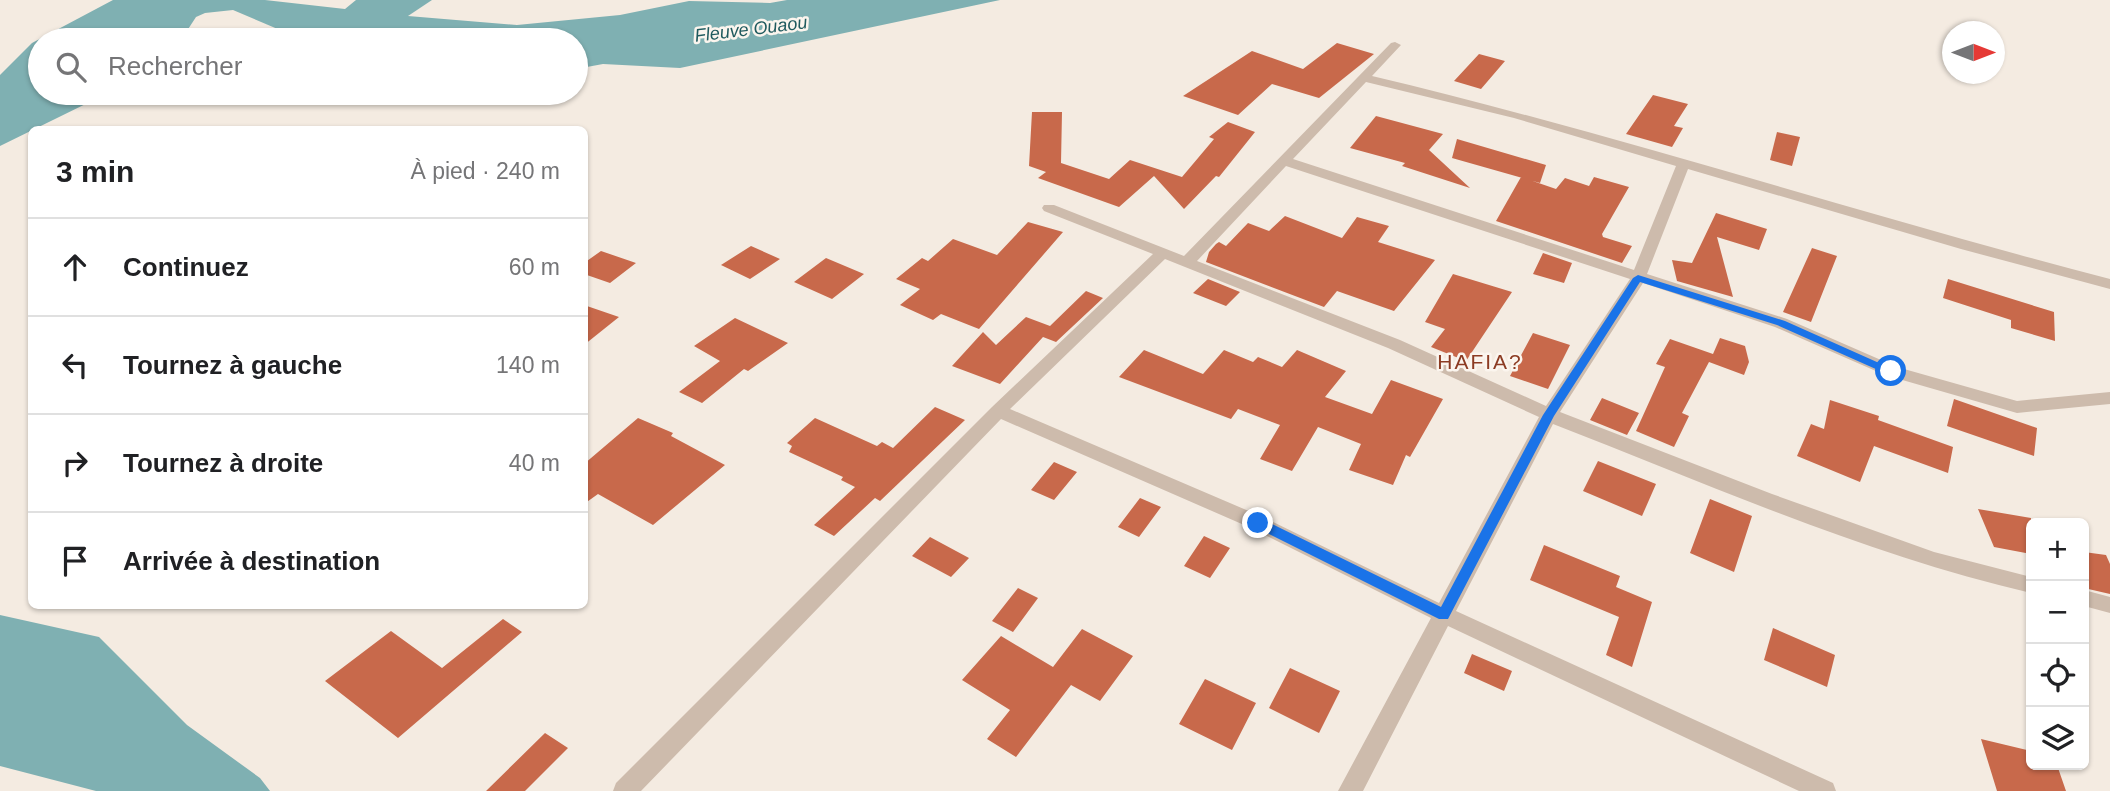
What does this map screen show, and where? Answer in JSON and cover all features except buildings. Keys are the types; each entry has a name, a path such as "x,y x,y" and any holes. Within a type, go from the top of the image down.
{"street":[{"path":"1187,262 1395,45"},
{"path":"1365,78 1538,120 1683,166 2010,259 2110,284"},
{"path":"1284,161 1781,323 1891,371 2017,407 2110,398"},
{"path":"1350,791 1549,415 1638,278 1683,166"},
{"path":"1049,208 1394,344 1549,415 1765,499 1931,559 2026,584"},
{"path":"625,791 998,411 1163,253"},
{"path":"998,411 1258,523 1444,615 1824,791"},
{"path":"2089,599 2110,605"}],"water":[{"name":"Fleuve Ouaou","path":"113,0 265,0 345,9 356,0 432,0 408,16 517,25 620,15 689,1 770,3 787,0 1000,0 680,68 603,64 588,67 588,28 275,28 233,10 205,13 196,17 189,28 60,28"},
{"path":"28,47 28,105 84,105 41,126 28,126 28,132 0,146 0,75"},
{"path":"0,615 99,637 187,725 260,778 270,791 96,791 0,766"}],"district":[{"name":"HAFIA?","path":"1480,361"}],"route":[{"path":"1258,523 1444,615 1549,415 1638,278 1781,323 1891,371"}]}
